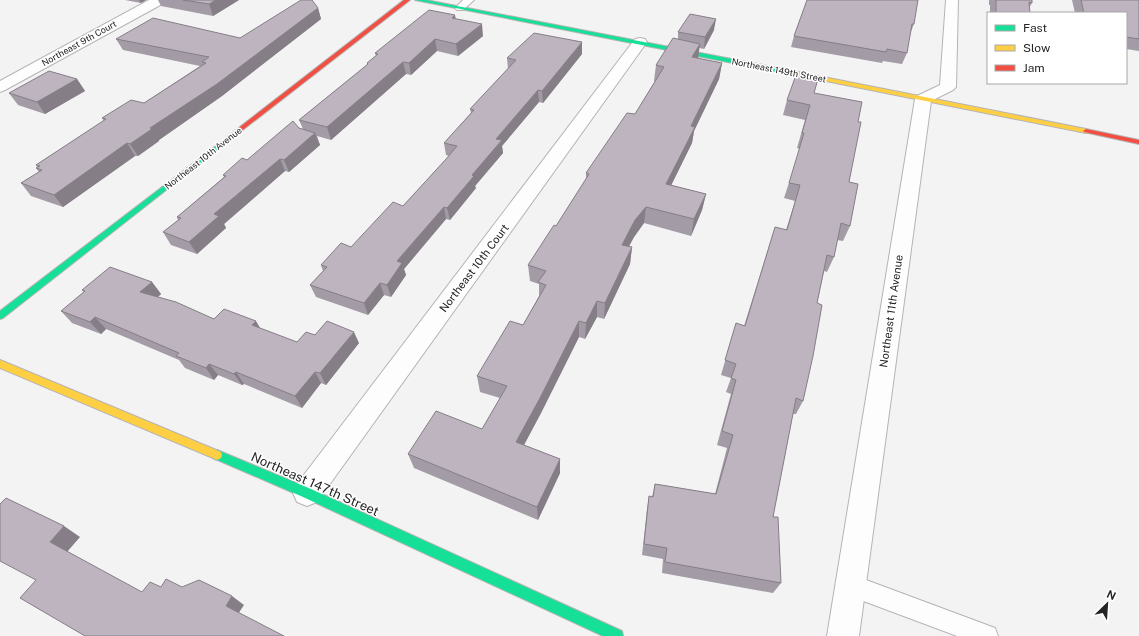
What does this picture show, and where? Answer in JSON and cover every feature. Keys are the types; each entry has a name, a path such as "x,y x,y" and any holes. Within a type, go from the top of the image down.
{"street":[{"name":"Northeast 9th Court","path":"0,87 159,0"},
{"name":"Northeast 10th Avenue","path":"0,316 407,0"},
{"name":"Northeast 149th Street","path":"418,0 640,42 1139,142"},
{"path":"923,99 948,87 952,0"},
{"name":"Northeast 10th Court","path":"307,493 640,42"},
{"name":"Northeast 11th Avenue","path":"843,636 923,99"},
{"name":"Northeast 147th Street","path":"0,364 307,493 617,636"}],"lane":[{"path":"460,8 469,0"},
{"path":"850,585 987,636"}],"building":[{"path":"183,0 216,0 209,4"},
{"path":"301,0 312,0 318,8 217,84 150,128 152,129 130,144 127,143 54,195 21,183 42,170 36,168 40,166 36,165 106,119 102,118 131,100 144,103 206,63 202,62 209,57 116,39 153,18 240,38"},
{"path":"807,0 918,0 907,53 887,49 886,52 794,36"},
{"path":"996,0 1032,0 1032,3 1029,2 1030,12 996,12"},
{"path":"1081,0 1139,0 1139,39 1127,37 1127,12 1084,12"},
{"path":"429,10 455,15 452,18 482,24 456,44 435,39 409,63 403,62 327,127 299,120 368,64 367,63 378,54 375,53"},
{"path":"690,14 716,19 705,37 678,32"},
{"path":"534,33 582,42 542,91 538,90 496,139 502,140 472,175 474,176 447,208 444,207 397,261 402,263 387,285 380,283 364,303 310,285 327,267 321,265 341,243 351,247 393,202 403,206 447,158 457,146 444,143 474,110 470,109 516,60 507,58"},
{"path":"673,38 700,44 692,57 722,63 691,126 695,127 666,184 706,194 694,219 646,207 635,220 622,245 632,247 605,303 597,301 586,323 579,321 516,442 560,459 537,507 408,454 436,411 482,429 507,386 477,376 510,321 523,325 546,285 538,282 546,271 528,265 554,225 556,226 589,174 586,173 627,113 635,114 664,67 656,65"},
{"path":"49,71 77,79 37,102 9,93"},
{"path":"796,75 818,79 814,93 862,102 858,122 861,122 849,182 858,184 850,226 841,223 834,257 827,255 817,303 822,305 813,356 803,401 796,398 773,517 778,517 781,583 665,562 667,548 644,544 649,496 653,497 655,484 716,494 733,435 722,431 736,380 731,378 736,364 725,360 736,323 745,326 775,227 787,230 800,185 789,183 804,133 802,133 810,105 787,100"},
{"path":"293,121 299,128 315,133 284,160 280,159 214,214 219,216 189,242 163,232 181,218 177,217 226,176 223,175 242,158 247,160"},
{"path":"110,267 152,282 140,292 176,302 214,319 224,309 256,321 252,325 297,342 306,332 315,335 327,321 354,332 320,373 315,372 295,396 236,372 234,374 209,364 206,368 176,356 179,353 95,317 90,322 61,311 85,291 82,290"},
{"path":"6,498 64,526 50,542 142,592 150,582 161,587 166,579 182,587 199,580 232,596 226,606 284,636 85,636 20,598 36,580 0,561 0,504"}],"traffic: fast":[{"path":"418,0 778,70"},
{"path":"0,316 229,138"},
{"path":"217,455 307,493 617,636"}],"traffic: slow":[{"path":"778,70 1086,131"},
{"path":"0,364 217,455"}],"traffic: jam":[{"path":"229,138 407,0"},
{"path":"1086,131 1139,142"}]}
